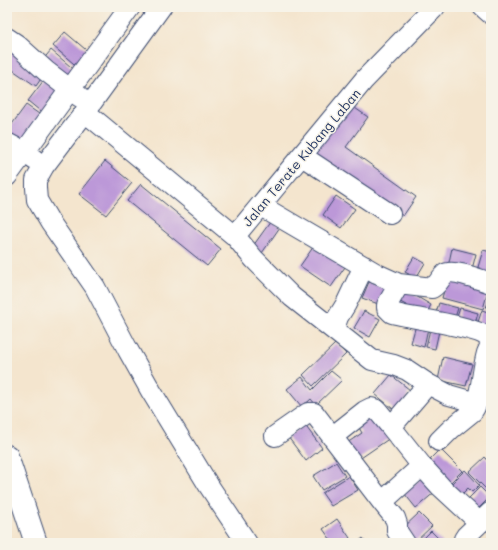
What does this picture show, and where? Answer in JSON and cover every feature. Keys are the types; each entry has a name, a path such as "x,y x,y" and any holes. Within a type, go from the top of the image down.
{"highway":[{"path":"7,456 36,543"}],"street":[{"path":"27,155 80,99 130,7"},
{"path":"7,176 80,99 160,7"},
{"name":"Jalan Terate Kubang Laban","path":"7,38 80,99 235,236 364,80 434,7"},
{"path":"483,7 491,14"},
{"path":"27,155 36,180 37,200 50,222 95,287 151,391 209,486 247,543"},
{"path":"302,156 390,214"},
{"path":"261,206 364,266 399,284 432,288 436,286 444,275 452,272 491,283"},
{"path":"235,236 254,259 292,297 372,360 394,365 406,370 449,395 477,404"},
{"path":"334,329 338,317 346,304 364,266"},
{"path":"399,284 386,308 392,313 458,326 481,333 489,338 491,344 485,361 477,404 472,412 451,429 440,441"},
{"path":"392,427 428,384"},
{"path":"332,437 365,411 371,408 377,410 441,487 485,518 466,536 464,543"},
{"path":"275,436 311,412 395,518 397,531 405,543"},
{"path":"382,502 422,466"}],"building":[{"path":"65,32 92,55 80,69 53,46"},
{"path":"7,45 45,73 36,86 7,66"},
{"path":"51,50 77,72 67,83 42,61"},
{"path":"47,76 64,90 45,115 28,101"},
{"path":"349,104 368,117 346,147 416,197 403,216 314,153"},
{"path":"26,105 42,116 20,148 7,139 7,131"},
{"path":"105,161 132,183 106,215 79,194"},
{"path":"141,184 221,249 207,266 127,201"},
{"path":"336,196 355,209 341,228 323,215"},
{"path":"271,221 280,227 262,253 253,246"},
{"path":"314,246 345,267 331,287 300,266"},
{"path":"452,248 476,254 471,273 448,267"},
{"path":"483,250 491,252 491,278 476,274"},
{"path":"414,257 425,263 416,278 405,272"},
{"path":"447,280 488,291 483,309 442,298"},
{"path":"369,282 387,289 381,305 362,298"},
{"path":"404,289 431,305 425,316 397,300"},
{"path":"491,293 491,310 486,308"},
{"path":"439,303 458,308 453,324 434,319"},
{"path":"460,308 478,313 474,328 455,323"},
{"path":"482,310 491,313 491,329 477,325"},
{"path":"364,311 380,319 370,337 354,328"},
{"path":"416,325 428,328 424,347 411,343"},
{"path":"430,329 439,331 435,349 426,347"},
{"path":"336,343 346,354 313,386 303,375"},
{"path":"443,357 472,364 466,386 438,380"},
{"path":"331,371 342,380 316,405 311,399 302,407 287,389 302,377 312,390"},
{"path":"391,375 410,390 399,414 375,394"},
{"path":"373,413 390,438 355,462 344,445 362,433 357,424"},
{"path":"304,424 322,448 306,461 288,437"},
{"path":"440,449 462,471 447,486 425,464"},
{"path":"485,457 491,464 491,494 469,472"},
{"path":"336,462 345,476 322,490 313,476"},
{"path":"465,470 479,485 472,492 468,488 460,496 450,485"},
{"path":"349,476 358,490 331,506 322,493"},
{"path":"424,476 436,491 416,508 404,493"},
{"path":"480,487 490,497 476,511 466,501"},
{"path":"419,513 432,526 414,543 402,529"},
{"path":"337,519 350,538 343,543 333,543 323,529"},
{"path":"431,531 443,543 419,543"},
{"path":"363,538 366,543 357,543"}]}
